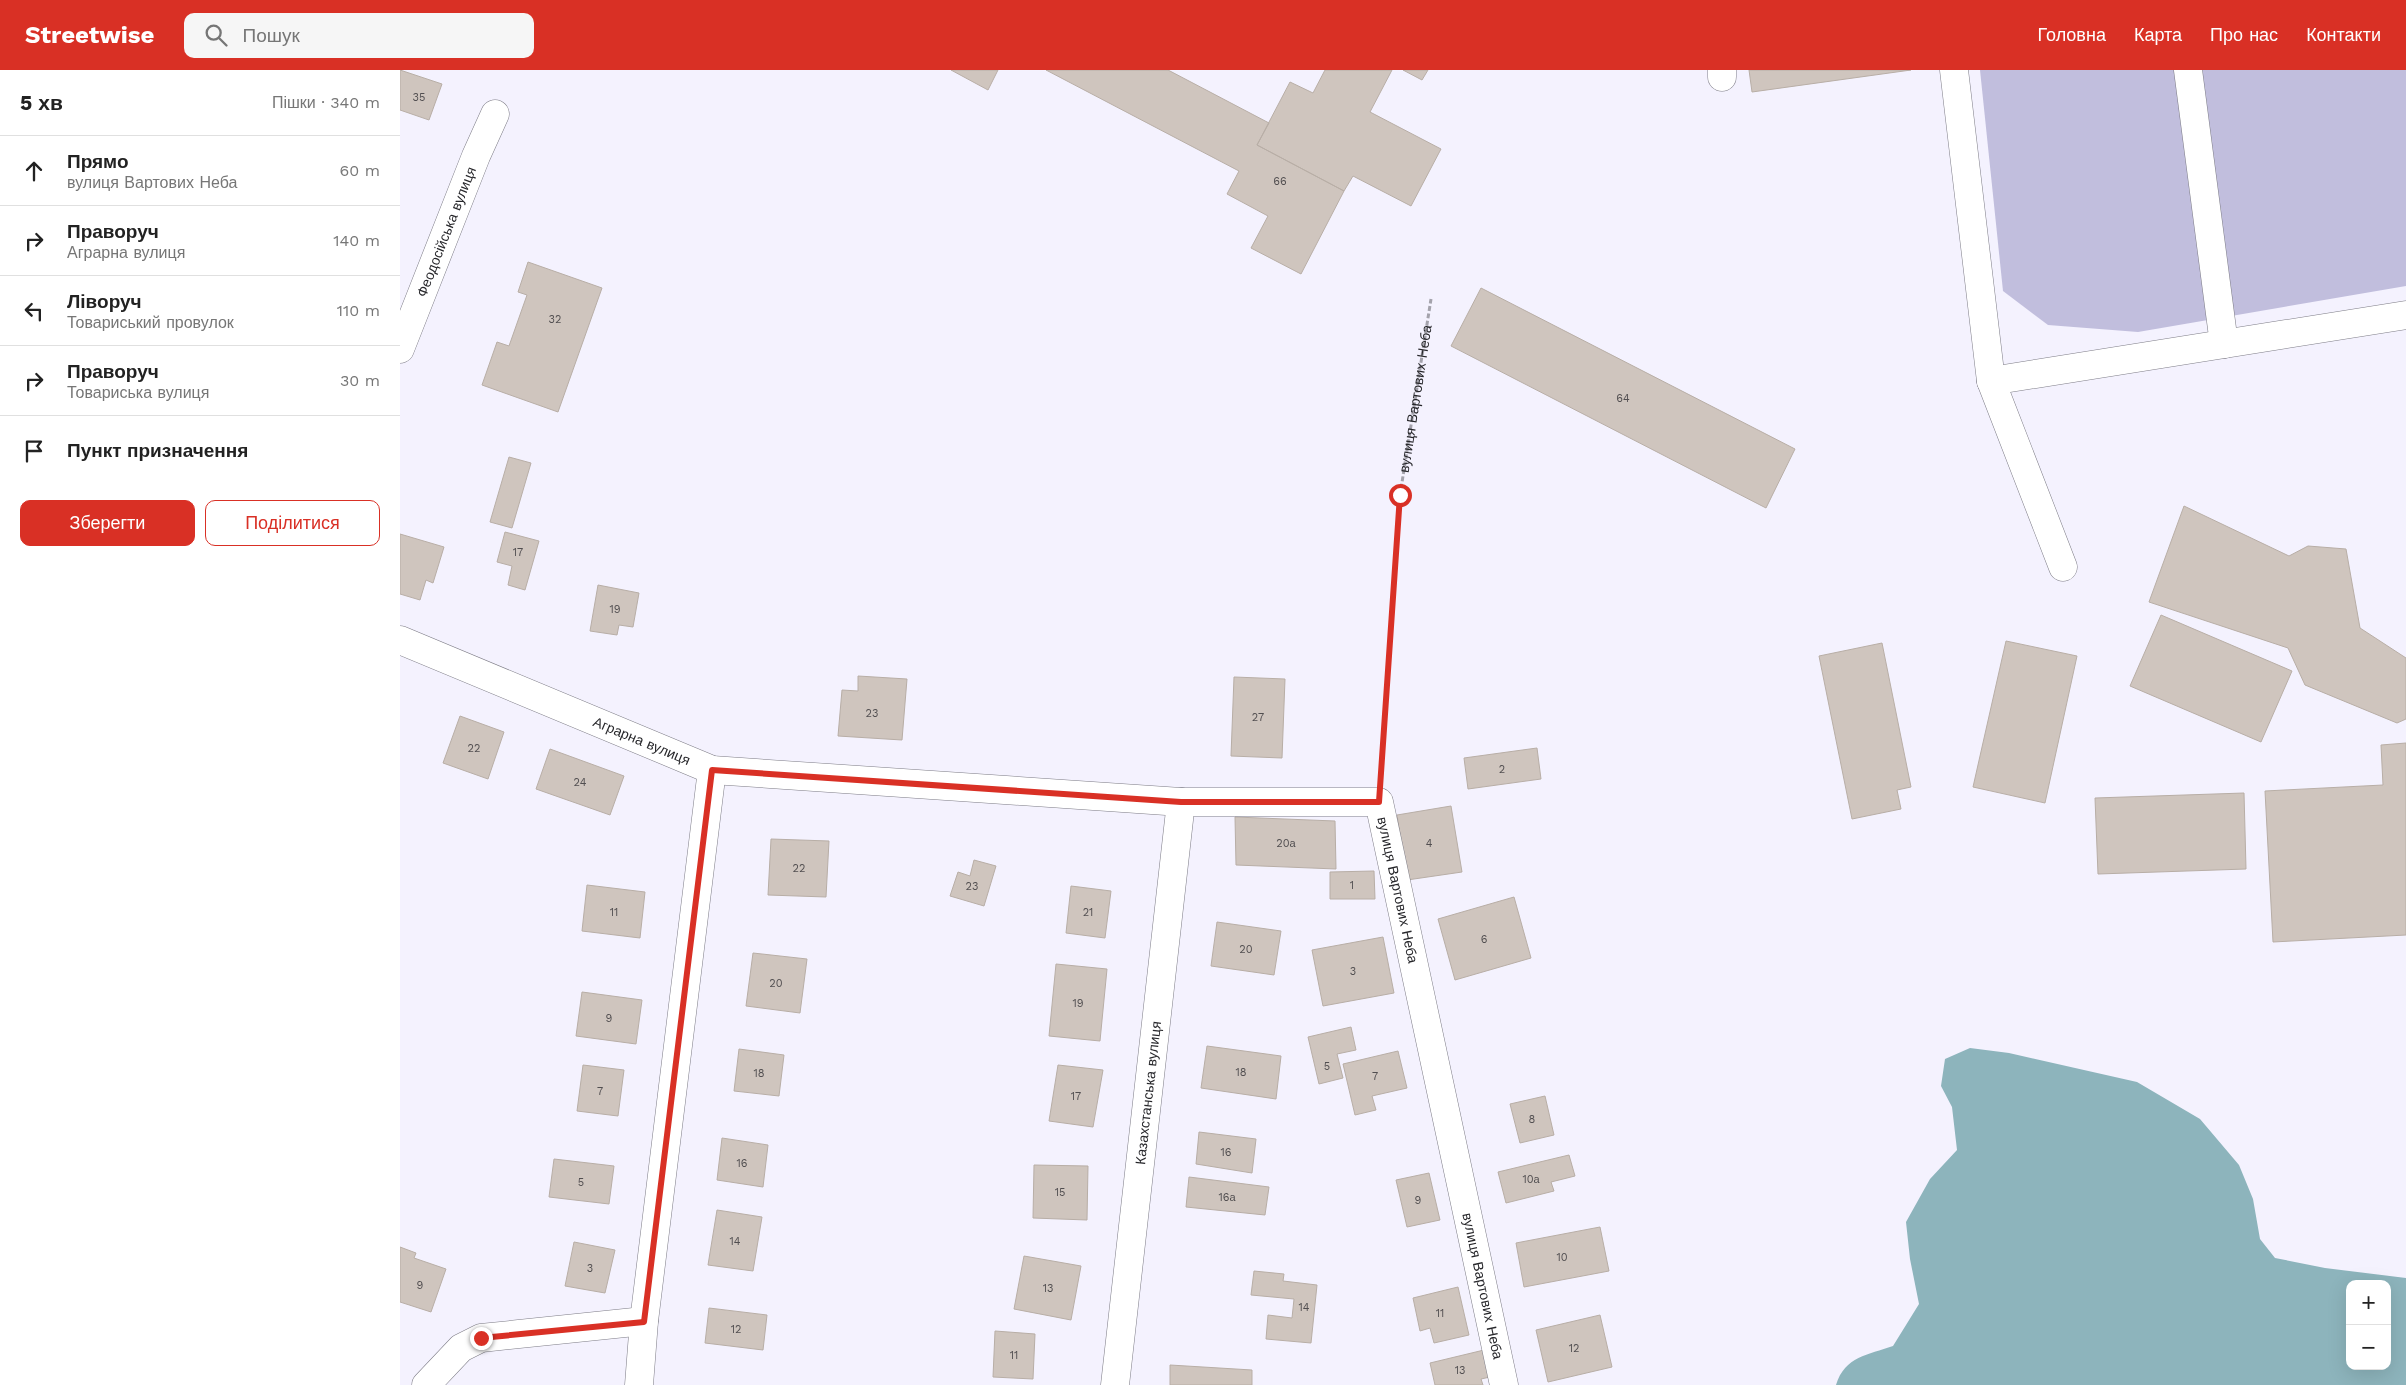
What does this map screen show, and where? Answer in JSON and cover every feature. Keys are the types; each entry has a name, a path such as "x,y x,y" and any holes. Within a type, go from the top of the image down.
{"street":[{"path":"1954,70 1991,381 2063,567"},
{"path":"2188,70 2224,344"},
{"name":"Феодосійська вулиця","path":"400,349 476,156 495,114"},
{"path":"1991,381 2406,315"},
{"name":"Аграрна вулиця","path":"400,640 712,770 1181,802 1379,802"},
{"path":"639,1385 644,1322 712,770"},
{"name":"Казахстанська вулиця","path":"1115,1385 1181,802"},
{"name":"вулиця Вартових Неба","path":"1379,802 1504,1385"},
{"path":"426,1385 461,1348 481,1338 644,1322"}],"path":[{"name":"вулиця Вартових Неба","path":"1379,802 1400,495 1431,299"}],"shaded area":[{"path":"1980,70 2406,70 2406,286 2138,332 2048,325 2003,291"}],"water":[{"path":"1970,1048 2009,1053 2137,1082 2200,1119 2239,1165 2253,1199 2260,1239 2275,1258 2325,1268 2406,1278 2406,1385 1836,1385 1840,1375 1851,1362 1893,1346 1919,1304 1910,1259 1906,1222 1930,1179 1957,1150 1952,1107 1941,1086 1945,1059"}],"building":[{"path":"400,70 442,84 429,120 400,110"},
{"path":"951,70 998,70 988,90"},
{"path":"1046,70 1168,70 1269,123 1257,145 1344,191 1301,274 1251,248 1268,216 1227,194 1239,171"},
{"path":"1325,70 1392,70 1370,112 1441,149 1411,206 1353,176 1344,191 1257,145 1290,82 1313,93"},
{"path":"1403,70 1428,70 1422,80"},
{"path":"1749,70 1911,70 1752,92"},
{"path":"528,262 602,288 558,412 482,385 497,342 509,346 527,295 518,292"},
{"path":"1481,288 1795,449 1766,508 1451,346"},
{"path":"509,457 531,463 512,528 490,522"},
{"path":"2184,506 2289,556 2308,546 2346,549 2360,628 2406,658 2406,719 2397,723 2305,685 2288,648 2149,602"},
{"path":"505,532 539,541 525,590 508,585 512,566 497,562"},
{"path":"400,534 444,547 433,583 426,580 420,600 400,594"},
{"path":"598,585 639,593 633,627 619,625 617,635 590,631"},
{"path":"2161,615 2292,671 2261,742 2130,686"},
{"path":"2006,641 2077,656 2045,803 1973,787"},
{"path":"1882,643 1911,787 1897,790 1901,809 1852,819 1819,656"},
{"path":"858,676 907,679 902,740 838,736 842,690 858,691"},
{"path":"1234,677 1285,679 1282,758 1231,756"},
{"path":"460,716 504,732 488,779 443,763"},
{"path":"2406,743 2406,935 2273,942 2265,791 2383,785 2381,745"},
{"path":"1537,748 1541,779 1468,789 1464,758"},
{"path":"550,749 624,776 610,815 536,789"},
{"path":"2244,793 2246,869 2098,874 2095,798"},
{"path":"1451,806 1462,872 1407,880 1397,815"},
{"path":"1235,817 1335,821 1336,869 1236,865"},
{"path":"771,839 829,841 826,897 768,895"},
{"path":"974,860 996,866 984,906 950,896 958,872 970,876"},
{"path":"1374,871 1375,899 1330,899 1330,872"},
{"path":"587,885 645,892 640,938 582,931"},
{"path":"1071,886 1111,891 1105,938 1066,933"},
{"path":"1514,897 1531,958 1455,980 1438,919"},
{"path":"1217,922 1281,931 1274,975 1211,966"},
{"path":"1383,937 1394,993 1323,1006 1312,950"},
{"path":"753,953 807,959 800,1013 746,1006"},
{"path":"1056,964 1107,969 1100,1041 1049,1036"},
{"path":"582,992 642,1000 636,1044 576,1036"},
{"path":"1351,1027 1356,1050 1337,1054 1343,1078 1319,1084 1308,1037"},
{"path":"1207,1046 1281,1056 1276,1099 1201,1088"},
{"path":"739,1049 784,1055 779,1096 734,1091"},
{"path":"1398,1051 1407,1088 1372,1096 1376,1110 1355,1115 1343,1064"},
{"path":"583,1065 624,1070 618,1116 577,1111"},
{"path":"1058,1065 1103,1070 1093,1127 1049,1121"},
{"path":"1545,1096 1554,1135 1520,1143 1510,1104"},
{"path":"1199,1132 1256,1139 1252,1173 1196,1164"},
{"path":"722,1138 768,1145 763,1187 717,1180"},
{"path":"1569,1155 1575,1176 1551,1182 1554,1191 1506,1203 1498,1172"},
{"path":"554,1159 614,1166 609,1204 549,1197"},
{"path":"1034,1165 1088,1166 1087,1220 1033,1218"},
{"path":"1429,1173 1440,1220 1407,1227 1396,1180"},
{"path":"1189,1177 1269,1187 1265,1215 1186,1207"},
{"path":"717,1210 762,1217 753,1271 708,1265"},
{"path":"1600,1227 1609,1271 1524,1287 1516,1243"},
{"path":"574,1242 615,1250 605,1293 565,1286"},
{"path":"400,1247 416,1253 414,1258 446,1269 431,1312 400,1302"},
{"path":"1024,1256 1081,1266 1071,1320 1014,1309"},
{"path":"1254,1271 1284,1274 1283,1281 1317,1285 1311,1343 1266,1339 1268,1315 1292,1318 1294,1299 1251,1295"},
{"path":"1458,1287 1469,1335 1434,1343 1430,1328 1420,1331 1413,1298"},
{"path":"709,1308 767,1315 763,1350 705,1343"},
{"path":"1600,1315 1612,1367 1548,1382 1536,1330"},
{"path":"995,1331 1035,1334 1033,1379 993,1377"},
{"path":"1484,1350 1490,1377 1481,1379 1483,1385 1435,1385 1430,1363"},
{"path":"1170,1365 1252,1370 1252,1385 1170,1385"}],"route":[{"path":"481,1338 644,1322 712,770 1181,802 1379,802 1400,495"}]}
